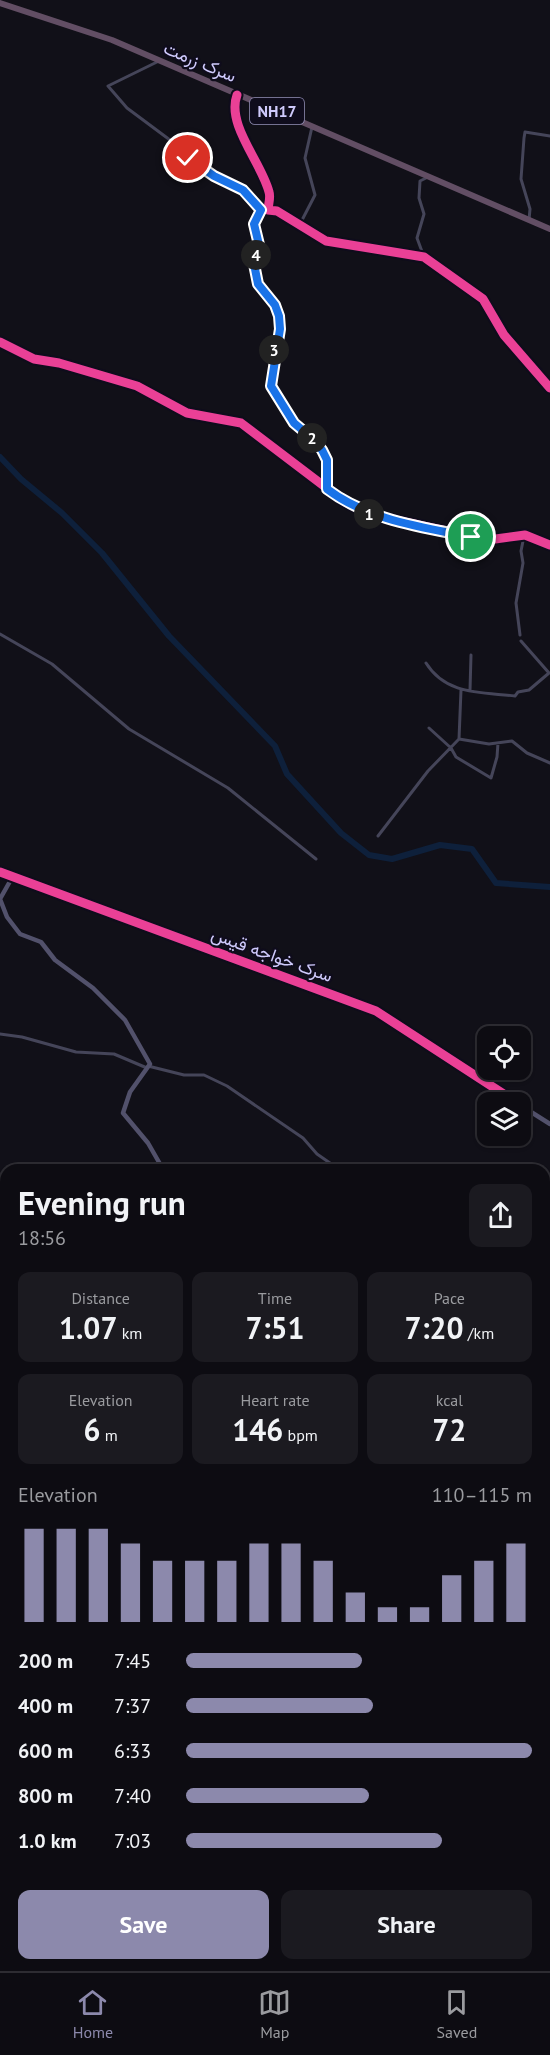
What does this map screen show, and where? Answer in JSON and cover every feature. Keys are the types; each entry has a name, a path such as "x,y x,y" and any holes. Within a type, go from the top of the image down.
{"highway":[{"name":"سرک زرمت","path":"0,3 112,40 550,229"}],"street":[{"path":"159,61 118,79 108,86 110,90 127,108 174,143 195,164 243,190 261,210"},
{"path":"237,94 235,110 246,145 270,194 267,209"},
{"path":"300,224 315,195 305,158 312,126"},
{"path":"529,220 530,209 521,179 525,132 550,136"},
{"path":"421,256 416,232 424,214 419,198 420,182 428,177"},
{"path":"261,210 277,211 326,241 421,256 483,299 504,335 550,388"},
{"path":"261,210 254,224 260,249 253,259 258,284 275,305 280,329 271,386 294,423 322,450 327,460 327,489"},
{"path":"0,342 33,359 59,363 136,386 187,413 241,423 345,502 372,515 488,540 525,535 550,545"},
{"path":"520,634 516,603 523,563 521,551 525,535"},
{"path":"0,634 52,664 129,729 237,795 316,859"},
{"path":"426,663 439,681 461,690 515,696 518,692 529,690 549,673 521,641"},
{"path":"470,690 471,655"},
{"path":"378,836 428,771 459,739 461,690"},
{"path":"429,728 451,748 456,757 473,770 491,778 498,743"},
{"path":"459,739 489,744 512,741 527,753 550,763"},
{"name":"سرک خواجه قیس","path":"0,872 376,1011 501,1092"},
{"path":"13,876 0,899 7,917 20,934 41,942 55,960 93,988 125,1020 150,1064 130,1092 123,1113 148,1143 160,1164"},
{"path":"0,1034 22,1037 76,1052 114,1054 147,1067 184,1075 204,1076 227,1086 303,1138 317,1154 331,1164"},
{"path":"531,1112 550,1124"},
{"path":"550,1567 550,1606"}],"waterway":[{"path":"0,457 102,553 169,636 275,746 287,774 341,833 369,855 392,859 440,845 472,849 496,883 550,887"}],"cycle path":[{"path":"237,95 236,119 270,194 268,210 277,211 326,241 424,257 483,299 504,335 550,388"},
{"path":"0,342 34,359 59,363 137,386 187,413 241,423 345,502 372,515 488,540 525,535 550,545"},
{"path":"0,872 376,1011 501,1092"}],"route":[{"path":"188,158 214,176 243,190 261,210 254,224 260,249 253,259 258,284 275,305 280,329 270,384 278,394 280,404 294,423 322,450 327,460 327,489 345,502 372,515 471,537"}]}
